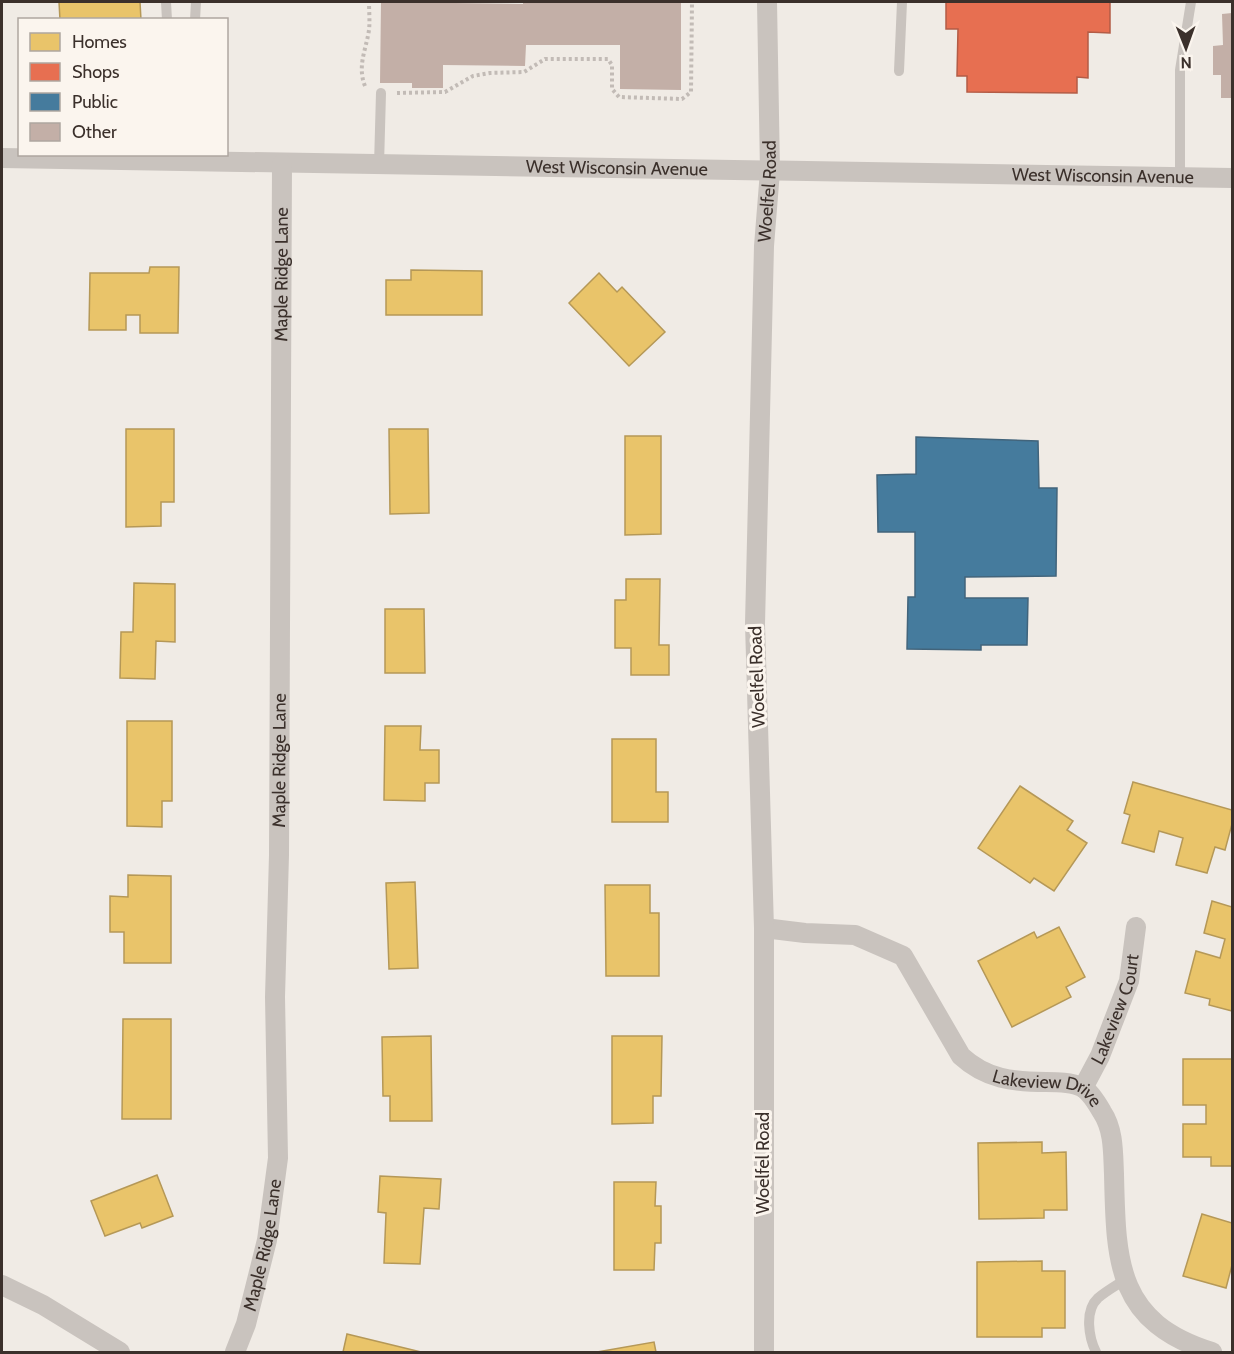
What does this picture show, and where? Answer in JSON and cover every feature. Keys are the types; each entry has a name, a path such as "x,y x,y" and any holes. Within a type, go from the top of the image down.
{"street":[{"name":"Woelfel Road","path":"764,1353 765,928 755,624 764,246 770,171 767,2"},
{"name":"West Wisconsin Avenue","path":"2,158 169,158 282,164 1233,178"},
{"name":"Maple Ridge Lane","path":"235,1353 246,1324 267,1240 278,1158 275,998 282,164"},
{"name":"Lakeview Court","path":"1083,1088 1100,1056 1129,981 1136,927"},
{"name":"Lakeview Drive","path":"765,928 855,935 903,956 961,1056 974,1068 986,1075 1022,1082 1062,1082 1083,1088 1103,1112 1111,1132 1116,1245 1126,1279 1143,1310 1178,1348 1212,1353"},
{"path":"2,1285 43,1305 120,1353"}],"lane":[{"path":"166,2 166,18"},
{"path":"195,18 196,2"},
{"path":"899,70 902,2"},
{"path":"1180,177 1180,70 1191,2"},
{"path":"379,165 381,93"},
{"path":"1096,1353 1091,1342 1089,1316 1092,1308 1096,1299 1126,1279"}],"path":[{"path":"369,2 369,31 361,62 361,76 365,86 373,92 445,92 473,76 490,72 524,72 545,59 608,59 612,65 612,88 619,97 682,99 691,92 693,2"}],"building: Homes":[{"path":"59,2 140,2 141,18 60,18"},
{"path":"150,267 179,267 178,333 140,333 140,315 126,315 126,330 89,330 90,273 149,273"},
{"path":"411,270 482,271 482,315 386,315 386,280 411,280"},
{"path":"599,273 617,292 622,287 665,332 629,366 569,303"},
{"path":"126,429 174,429 174,502 161,502 161,526 126,527"},
{"path":"389,429 428,429 429,513 390,514"},
{"path":"625,436 661,436 661,534 625,535"},
{"path":"626,579 660,579 659,645 669,645 669,675 631,675 631,648 615,648 615,600 626,600"},
{"path":"134,583 175,584 175,642 156,641 155,679 120,678 121,632 133,632"},
{"path":"385,609 424,609 425,673 385,673"},
{"path":"127,721 172,721 172,801 162,801 162,827 127,826"},
{"path":"385,726 421,726 420,750 439,750 439,783 425,783 425,801 384,800"},
{"path":"612,739 656,739 656,792 668,792 668,822 612,822"},
{"path":"1133,782 1232,810 1232,824 1225,850 1215,847 1207,873 1176,865 1183,838 1159,831 1154,852 1122,843 1130,815 1124,813"},
{"path":"1020,786 1073,821 1067,830 1087,843 1054,891 1034,878 1030,883 978,848"},
{"path":"128,875 171,876 171,963 124,963 124,932 110,932 110,896 128,897"},
{"path":"415,882 418,968 389,969 386,883"},
{"path":"605,885 650,885 650,913 659,913 659,976 606,976"},
{"path":"1212,901 1232,907 1232,1011 1209,1005 1210,999 1185,993 1196,951 1220,958 1225,939 1204,933"},
{"path":"1059,927 1085,977 1066,987 1071,997 1012,1027 978,961 1034,932 1037,938"},
{"path":"123,1019 171,1019 171,1119 122,1119"},
{"path":"431,1036 432,1121 390,1121 390,1096 383,1096 382,1037"},
{"path":"612,1036 662,1036 661,1096 653,1096 653,1123 612,1124"},
{"path":"1183,1059 1232,1059 1232,1166 1211,1166 1211,1157 1183,1157 1183,1124 1206,1124 1206,1105 1183,1105"},
{"path":"1042,1142 1042,1153 1066,1152 1067,1210 1044,1210 1044,1218 979,1219 978,1143"},
{"path":"157,1175 173,1216 142,1228 140,1223 105,1236 91,1201"},
{"path":"380,1176 441,1179 439,1209 424,1208 420,1264 384,1263 386,1213 378,1212"},
{"path":"614,1182 656,1182 655,1206 661,1206 661,1243 655,1243 654,1270 614,1270"},
{"path":"1202,1214 1232,1223 1232,1265 1226,1288 1183,1276"},
{"path":"1042,1261 1042,1271 1065,1271 1065,1328 1042,1328 1042,1337 977,1337 977,1262"},
{"path":"347,1334 421,1352 343,1352"},
{"path":"654,1342 656,1352 597,1352"}],"building: Shops":[{"path":"946,2 1110,2 1110,33 1088,32 1088,78 1077,77 1077,93 967,92 967,76 957,76 958,29 946,29"}],"building: Public":[{"path":"916,437 1038,441 1039,488 1057,488 1056,576 965,577 965,598 1028,598 1027,645 981,645 981,650 907,649 908,597 915,597 915,532 878,532 877,475 916,474"}],"building: Other":[{"path":"381,2 523,4 523,2 681,2 681,90 620,89 620,45 526,45 525,66 443,65 443,88 412,88 412,83 380,83"},
{"path":"1232,13 1232,98 1221,98 1221,75 1213,75 1213,46 1223,45 1222,14"}]}
